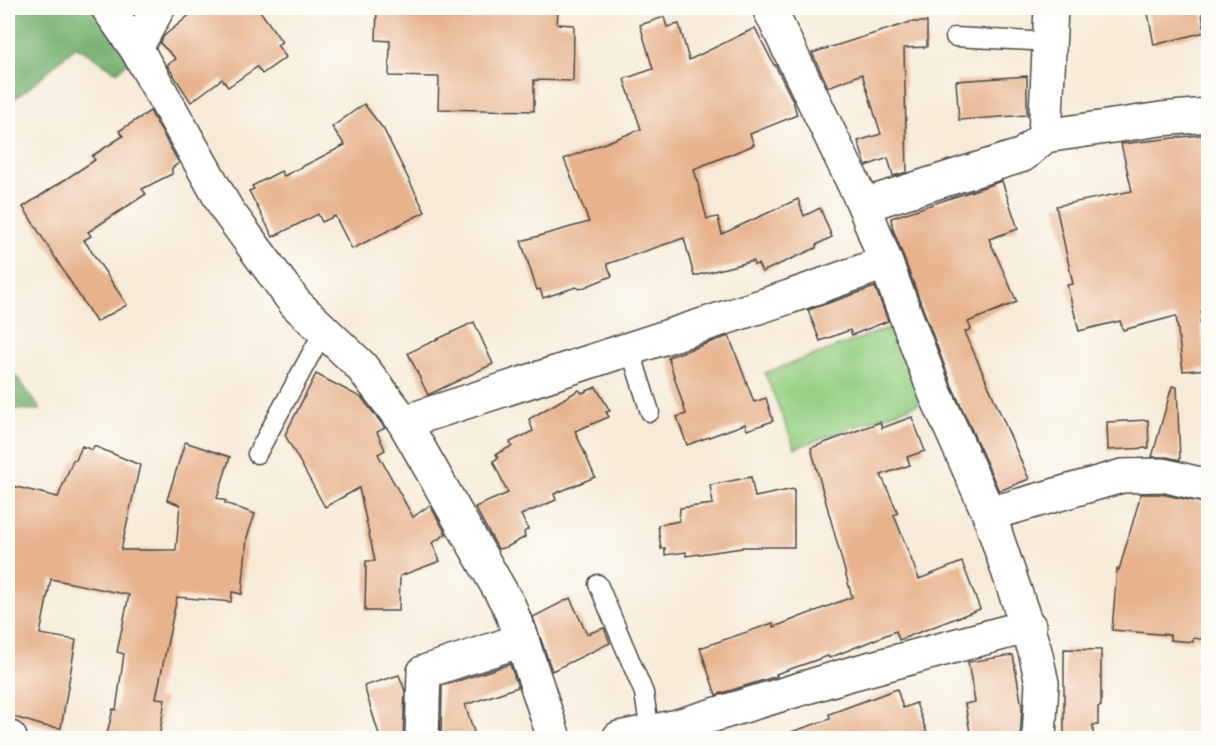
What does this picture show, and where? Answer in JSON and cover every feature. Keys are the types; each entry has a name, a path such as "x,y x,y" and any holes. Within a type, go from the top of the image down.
{"street":[{"path":"108,8 136,48 227,210 295,303 361,366 404,422 509,606 554,738"},
{"path":"136,48 158,8"},
{"path":"769,8 864,205 935,393 989,514 1029,626 1042,683 1039,738"},
{"path":"1045,136 1051,8"},
{"path":"864,205 1023,155 1045,136 1161,119 1209,115"},
{"path":"404,422 885,263"},
{"path":"989,514 1122,476 1163,475 1209,486"},
{"path":"634,735 674,727 850,674 1029,626"},
{"path":"422,738 424,672 522,640"}],"lane":[{"path":"955,37 1050,42"},
{"path":"257,454 324,330"},
{"path":"630,349 650,412"},
{"path":"598,584 644,693 634,735"}],"green space":[{"path":"8,8 94,8 129,61 117,72 76,46 29,88 8,103"},
{"path":"897,325 926,401 795,448 765,373"},
{"path":"8,374 16,376 41,410 8,409"}],"building":[{"path":"198,8 258,8 282,42 277,45 286,57 262,74 257,67 228,87 222,79 191,102 167,65 176,59 160,43 164,36"},
{"path":"377,8 558,8 557,24 574,25 573,81 534,80 534,111 438,109 439,77 389,76 390,41 376,40"},
{"path":"1147,8 1201,8 1205,32 1154,45"},
{"path":"664,17 667,27 679,24 689,60 755,28 793,101 797,115 750,134 754,145 694,169 707,219 718,217 722,234 798,199 804,216 820,208 832,237 816,245 816,248 762,272 758,264 754,265 753,261 694,276 684,238 607,264 612,276 580,289 576,287 543,298 540,289 537,290 521,241 589,222 564,159 641,129 624,79 653,69 640,25"},
{"path":"911,22 927,22 927,47 904,48 907,172 893,176 888,158 866,166 858,141 881,134 862,74 828,87 812,53"},
{"path":"1027,76 1027,115 959,120 956,81"},
{"path":"364,104 384,130 425,212 352,249 335,216 322,222 318,214 273,237 249,191 254,189 252,186 281,171 284,176 345,145 332,127"},
{"path":"150,111 179,163 172,168 172,174 142,189 146,194 88,232 91,236 84,240 127,305 96,322 23,207 95,160 92,156 123,136 119,131"},
{"path":"1209,134 1209,218 1204,218 1209,271 1209,311 1201,312 1203,320 1200,321 1207,369 1183,371 1176,316 1123,330 1120,321 1079,331 1067,285 1073,284 1056,206 1132,191 1121,144"},
{"path":"1002,181 1018,229 989,239 1017,302 968,322 971,329 965,332 1029,479 999,491 952,386 893,229 891,218"},
{"path":"875,287 888,321 852,335 850,330 820,341 808,310"},
{"path":"474,322 493,364 428,395 408,353"},
{"path":"729,336 754,402 766,398 773,421 747,430 745,424 687,445 677,417 686,414 668,357"},
{"path":"316,374 362,398 385,428 377,432 385,450 378,454 413,517 430,505 446,534 432,543 440,561 400,576 399,611 365,611 366,561 375,561 359,488 325,507 285,435"},
{"path":"1172,386 1177,387 1180,460 1152,457"},
{"path":"596,387 610,411 606,412 609,417 575,431 595,477 554,494 556,500 521,515 528,529 524,532 525,537 507,547 498,549 475,507 508,493 493,461 498,458 496,454 512,446 510,442 533,431 529,419 579,390 582,393"},
{"path":"912,417 925,451 907,457 910,465 881,475 898,513 894,515 919,579 962,562 980,609 899,640 896,631 829,658 828,656 776,674 777,676 716,695 700,648 773,623 774,627 852,597 811,448 880,422 882,428"},
{"path":"1148,420 1149,448 1108,450 1107,422"},
{"path":"185,442 230,457 217,498 255,514 247,537 242,594 232,592 231,602 177,597 156,698 165,699 159,738 106,738 113,709 116,710 124,654 117,652 129,595 51,579 40,634 76,640 61,728 44,726 8,715 8,485 58,497 73,460 76,460 82,446 92,450 94,446 140,465 121,550 176,550 180,505 167,500"},
{"path":"751,477 755,497 794,489 794,547 742,547 686,556 686,552 665,555 665,548 661,549 658,525 679,521 680,508 713,504 710,485"},
{"path":"1141,494 1161,494 1209,504 1209,640 1193,638 1193,642 1170,640 1170,635 1112,630 1117,569 1119,570"},
{"path":"570,598 587,634 604,628 610,643 552,671 533,617"},
{"path":"1064,649 1101,650 1101,706 1098,707 1098,725 1093,725 1093,738 1064,738"},
{"path":"1013,655 1022,707 1020,738 971,738 965,704 975,702 968,662"},
{"path":"510,664 518,687 465,705 476,738 441,738 442,686"},
{"path":"399,675 405,691 403,738 380,738 364,686"},
{"path":"897,689 903,708 916,703 929,738 786,738 785,734 830,719 829,714"}]}
